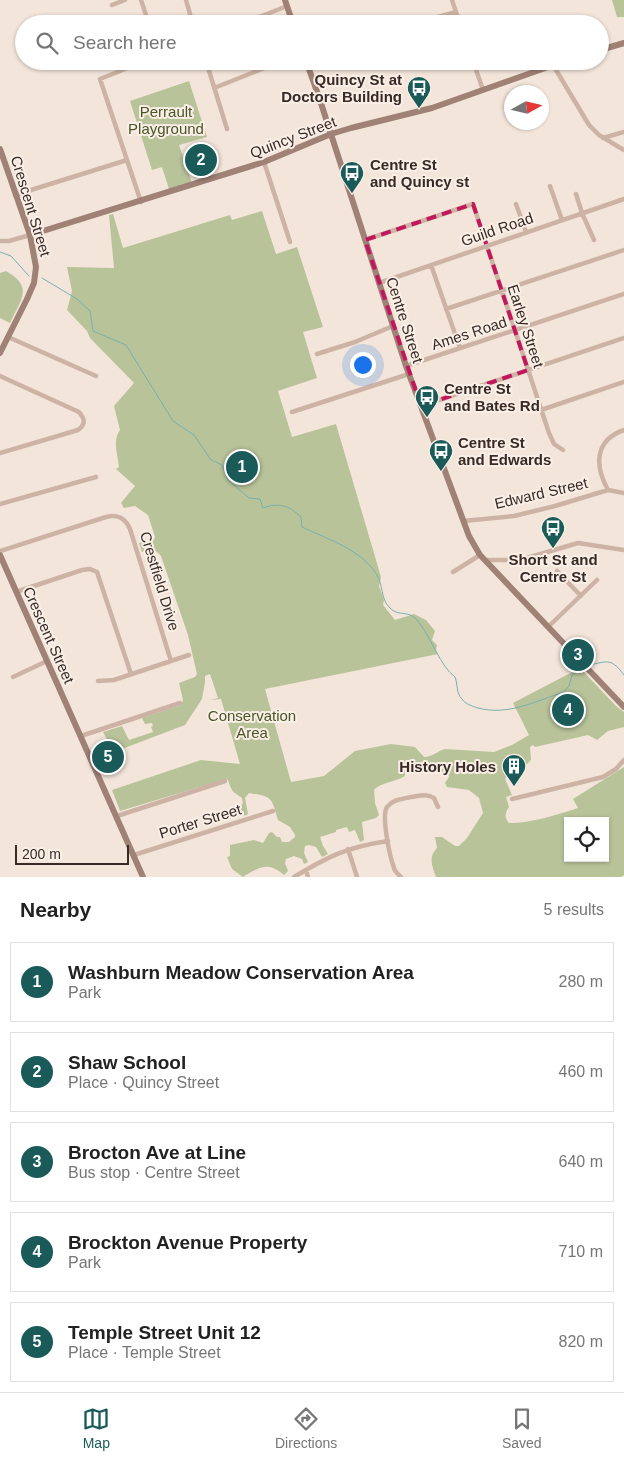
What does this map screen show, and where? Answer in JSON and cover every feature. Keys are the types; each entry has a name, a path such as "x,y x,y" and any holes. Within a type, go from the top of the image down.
{"main road":[{"path":"286,3 290,15"},
{"path":"609,47 624,43"},
{"name":"Centre Street","path":"309,70 406,366 469,536 482,558 624,707"},
{"name":"Quincy Street","path":"30,236 264,162 331,134 432,108 539,70"},
{"name":"Crescent Street","path":"0,150 30,236 35,255 36,274 27,300 0,353"},
{"name":"Crescent Street","path":"0,555 143,877"}],"street":[{"path":"112,5 125,0"},
{"path":"141,0 146,15"},
{"path":"186,0 191,15"},
{"path":"452,0 457,15"},
{"path":"261,15 286,3"},
{"path":"445,15 456,12"},
{"path":"122,70 100,79 141,202"},
{"path":"209,70 227,129"},
{"path":"214,88 259,70"},
{"path":"476,70 483,90"},
{"path":"556,70 587,121 603,138 624,150"},
{"path":"603,138 624,132"},
{"path":"15,196 127,160"},
{"path":"264,162 290,242"},
{"path":"550,186 562,220"},
{"path":"576,194 594,240"},
{"name":"Guild Road","path":"379,283 624,199"},
{"name":"Earley Street","path":"365,240 473,204 541,410 554,444 563,450"},
{"path":"516,204 526,232"},
{"path":"0,241 30,236"},
{"path":"446,310 624,250"},
{"path":"431,265 460,348"},
{"name":"Ames Road","path":"406,366 624,294"},
{"path":"317,354 355,342 393,326"},
{"path":"8,337 96,376"},
{"path":"421,406 624,338"},
{"path":"292,412 409,374"},
{"path":"0,376 76,411 84,417 83,426 78,430 0,453"},
{"path":"541,410 624,382"},
{"path":"608,490 602,480 599,458 600,450 613,434 624,430"},
{"path":"0,504 96,477"},
{"name":"Edward Street","path":"464,521 514,516 608,490 624,493"},
{"name":"Crestfield Drive","path":"0,551 106,516 112,515 121,518 130,529 172,661"},
{"path":"453,572 482,558 520,560 578,543 624,550"},
{"path":"16,592 82,570 90,569 97,572 131,674"},
{"path":"557,572 580,596"},
{"path":"548,627 597,580"},
{"path":"98,681 110,682 189,655"},
{"path":"13,677 47,661"},
{"path":"81,736 180,703"},
{"path":"512,799 603,777 616,769 624,760"},
{"path":"117,816 225,781"},
{"path":"401,877 394,867 388,841 384,816 386,809 393,802 429,795 434,798 438,807"},
{"name":"Porter Street","path":"134,855 273,811"},
{"path":"294,877 333,855 348,849 388,841"},
{"path":"348,849 357,877"},
{"path":"306,870 308,877"}],"highlighted area":[{"path":"473,204 528,370 421,406 365,240"}],"green space":[{"path":"612,0 624,0 624,17 617,17"},
{"name":"Perrault Playground","path":"189,81 207,137 179,145 192,183 169,189 162,167 152,170 130,101"},
{"name":"Conservation Area","path":"262,211 276,254 297,247 323,327 303,332 317,378 278,391 292,437 336,424 381,577 379,586 384,600 383,605 395,620 414,614 426,620 435,631 432,640 437,645 436,650 438,654 265,689 291,782 324,776 355,751 391,744 415,747 424,757 445,749 494,752 512,745 529,735 513,703 580,668 624,712 624,727 608,731 597,740 588,735 530,747 531,760 523,768 507,776 505,779 512,795 506,797 509,807 506,817 509,823 526,822 578,808 573,799 624,767 624,875 621,877 436,877 432,862 432,855 437,848 435,837 442,837 455,846 459,846 467,838 483,813 479,798 469,790 447,787 445,783 449,777 448,774 427,762 405,771 405,776 381,785 374,790 375,803 379,815 376,818 362,822 364,840 360,842 355,830 349,832 347,827 320,837 328,854 322,857 316,847 305,846 304,853 308,862 304,864 302,859 294,856 286,859 285,863 288,871 284,875 273,868 264,867 243,877 232,869 227,857 230,856 230,845 254,840 263,843 269,833 272,832 277,837 280,837 282,842 289,842 295,835 290,827 278,820 272,802 267,797 249,793 245,798 248,814 244,816 240,807 243,803 242,798 233,791 226,779 120,811 112,790 201,760 240,764 221,699 210,700 218,698 210,674 205,676 202,699 185,725 114,752 103,732 122,726 129,740 153,732 152,723 145,724 142,718 181,705 183,700 179,683 195,677 197,674 188,635 161,556 159,553 150,550 142,552 139,543 154,540 155,537 148,515 135,506 124,508 121,503 135,486 116,469 119,467 116,438 120,430 114,406 134,383 90,338 87,331 67,310 72,291 67,267 114,268 109,215 113,214 123,248 230,215 232,220"},
{"path":"6,271 20,282 23,294 10,323 0,318 0,273"}],"waterway":[{"path":"0,252 11,256 29,276"},
{"path":"42,278 77,299 90,311 93,331 126,345 173,421 194,435 211,460 222,465 228,480 249,498 260,499 263,508 279,505 293,510 301,517 302,527 344,546 362,558 377,575 386,604 393,610 408,614 416,619 440,659 455,677 460,697 469,705 489,710 511,709 522,706 564,692 569,686 572,675 583,668"},
{"path":"589,665 609,662 616,666 624,675"}],"place":[{"name":"Quincy St at Doctors Building","path":"419,109"},
{"name":"Shaw School","path":"201,160"},
{"name":"Centre St and Quincy st","path":"352,194"},
{"name":"Centre St and Bates Rd","path":"427,418"},
{"name":"Washburn Meadow Conservation Area","path":"242,467"},
{"name":"Centre St and Edwards","path":"441,472"},
{"name":"Short St and Centre St","path":"553,549"},
{"name":"Brocton Ave at Line","path":"578,655"},
{"name":"Brockton Avenue Property","path":"568,710"},
{"name":"Temple Street Unit 12","path":"108,757"},
{"name":"History Holes","path":"514,787"}]}
